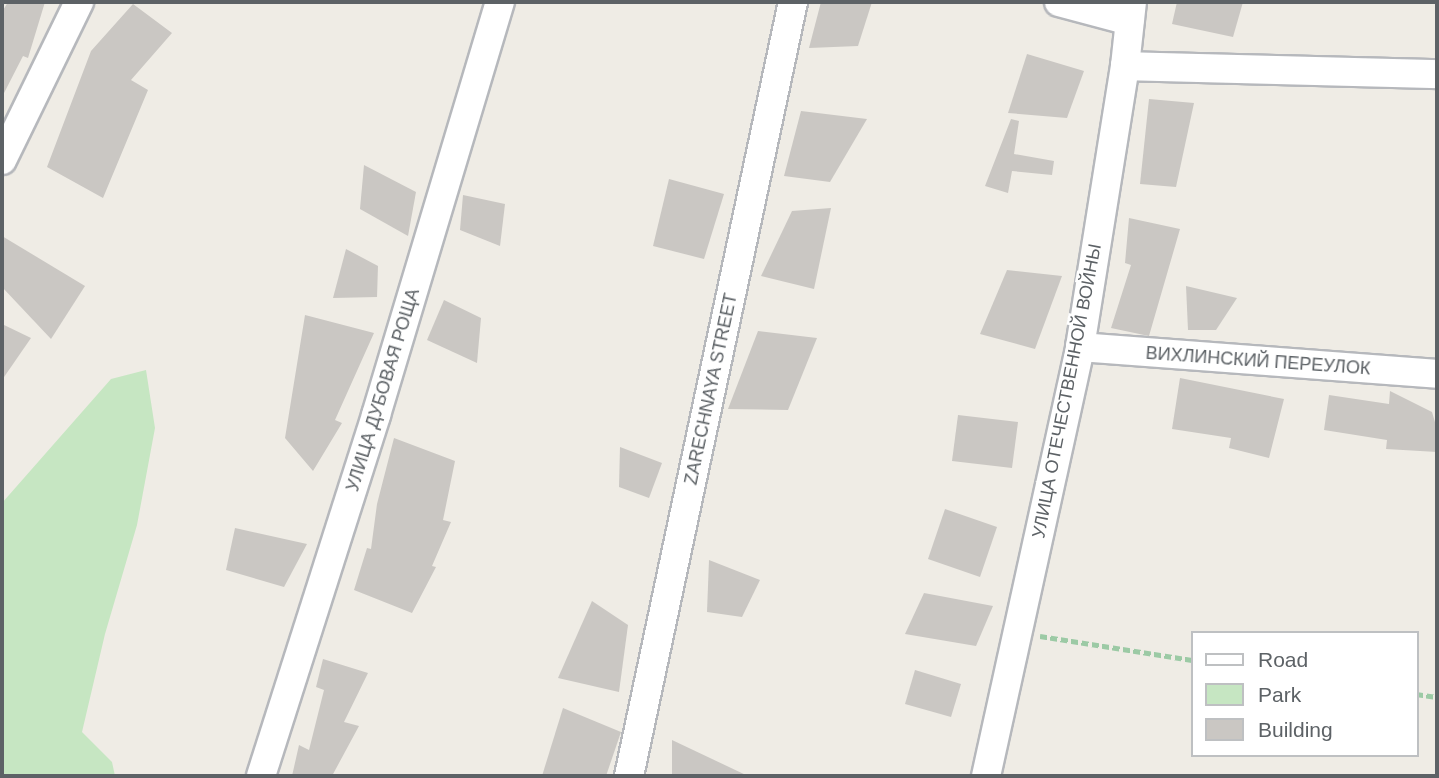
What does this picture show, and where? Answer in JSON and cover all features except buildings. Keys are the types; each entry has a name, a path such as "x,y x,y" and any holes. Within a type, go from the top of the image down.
{"street":[{"path":"2,160 79,2"},
{"name":"УЛИЦА ДУБОВАЯ РОЩА","path":"261,776 376,415 500,2"},
{"name":"ZARECHNAYA STREET","path":"629,776 793,2"},
{"path":"1059,2 1131,11"},
{"name":"УЛИЦА ОТЕЧЕСТВЕННОЙ ВОЙНЫ","path":"986,776 1080,348 1125,66 1131,11"},
{"path":"1125,66 1437,74"},
{"name":"ВИХЛИНСКИЙ ПЕРЕУЛОК","path":"1080,348 1437,374"}],"path":[{"path":"1019,633 1190,660"},
{"path":"1418,694 1437,697"}],"green space":[{"path":"146,370 155,428 137,525 105,634 82,732 112,762 115,776 2,776 2,503 111,379"}]}
